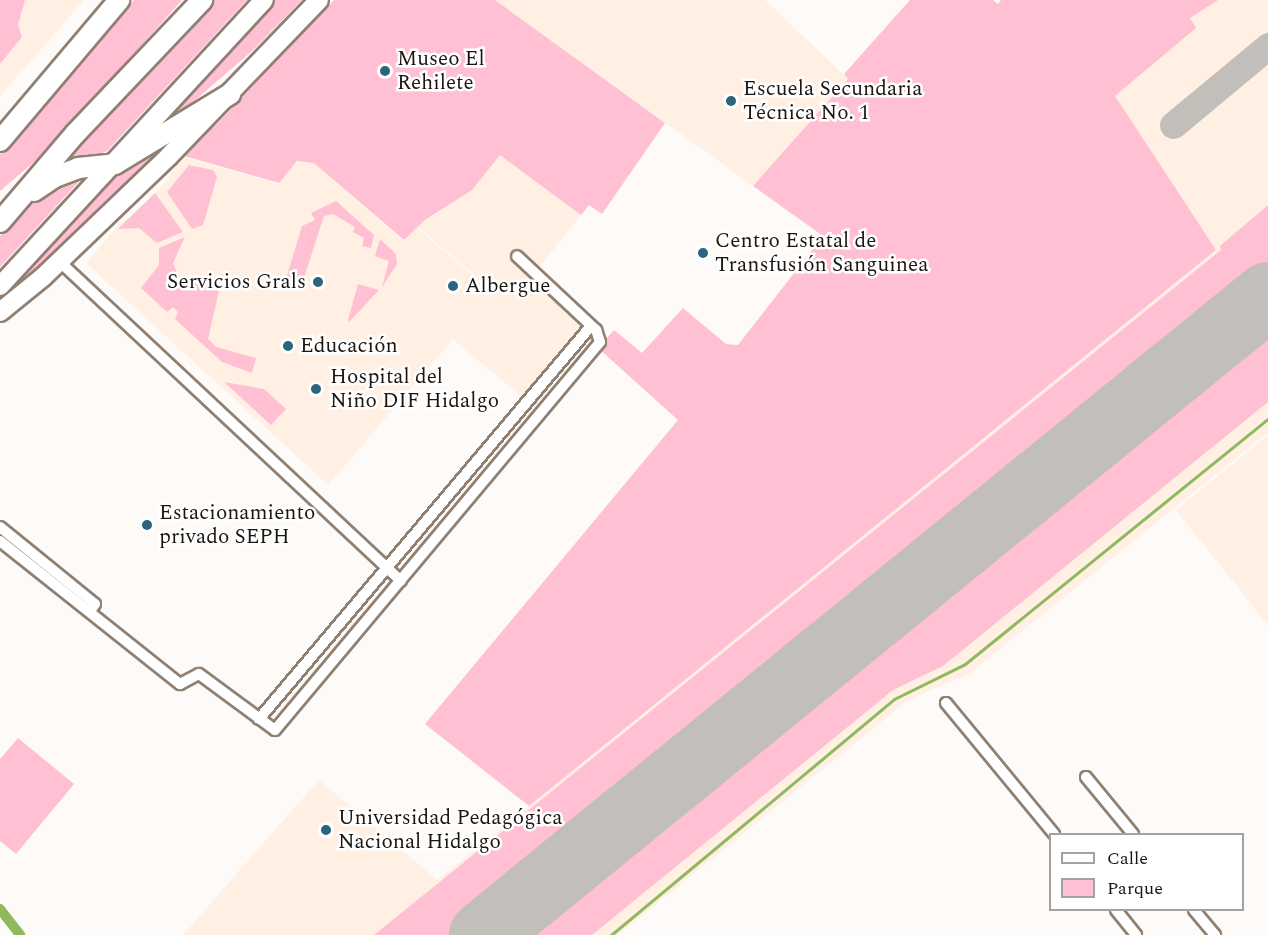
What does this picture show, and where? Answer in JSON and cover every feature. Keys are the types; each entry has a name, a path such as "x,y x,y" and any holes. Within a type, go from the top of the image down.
{"highway":[{"path":"0,141 118,0"},
{"path":"0,222 75,134 202,0"},
{"path":"0,229 37,189 55,177 78,168 116,164 230,94"}],"main road":[{"path":"0,286 116,164 264,0"},
{"path":"0,312 58,261 230,94 320,0"}],"street":[{"path":"0,527 180,684 199,674 275,730 600,342 591,326 517,256"},
{"path":"58,261 401,580"},
{"path":"259,719 389,569 591,326"},
{"path":"461,482 473,494"},
{"path":"0,541 92,608"},
{"path":"946,703 1053,833"},
{"path":"1086,777 1132,833"},
{"path":"1118,911 1136,935"},
{"path":"1196,911 1215,935"}],"shaded area":[{"path":"25,0 84,0 0,96 0,64 22,37 18,25"},
{"name":"Escuela Secundaria Técnica No. 1","path":"495,0 765,0 848,79 753,186"},
{"path":"1218,0 1268,0 1268,432 969,674 908,700 618,935 183,935 319,780 437,880 1216,250 1114,96 1196,28 1189,18"},
{"name":"Hospital del Niño DIF Hidalgo","path":"500,154 581,215 535,273 592,325 530,404 453,339 328,485 86,263 120,223 135,215 168,179 180,156 279,184 290,166 305,161 314,163 403,241 417,228 493,293 464,327 494,292 417,226 472,190"},
{"path":"1268,435 1268,625 1176,510"}],"green space":[{"path":"0,0 25,0 18,25 22,37 0,64"},
{"path":"134,0 182,0 47,151 0,191 0,154"},
{"path":"203,0 247,0 107,151 45,177"},
{"path":"269,0 302,0 251,52 156,134 151,129"},
{"name":"Museo El Rehilete","path":"334,0 495,0 665,123 602,214 589,205 581,215 500,155 472,190 425,220 404,240 314,163 297,161 279,183 181,155 196,138 216,125"},
{"path":"910,0 993,0 998,4 1001,0 1218,0 1190,18 1196,28 1115,96 1216,250 529,806 425,724 678,420 598,348 614,330 642,353 683,308 726,344 738,345 823,236 753,186 848,79 844,74"},
{"path":"155,150 158,154 0,302 0,290 109,179"},
{"path":"189,165 213,170 217,177 203,225 192,229 167,192"},
{"path":"86,174 0,267 0,236 27,206 39,195"},
{"path":"155,193 183,232 157,243 139,228 118,229"},
{"path":"336,201 374,235 371,248 362,246 364,238 353,232 355,227 333,214 324,216 301,287 285,282 302,226 315,220 311,213"},
{"path":"1268,205 1268,270 451,935 374,935 1221,250 1220,246"},
{"path":"185,237 173,263 178,275 188,282 219,291 208,339 216,347 256,358 252,373 222,362 175,319 178,312 173,307 167,312 141,288 159,265 159,248"},
{"path":"380,239 396,254 397,264 382,287 389,261 375,256"},
{"path":"358,284 379,290 349,322 348,320"},
{"path":"1268,323 1268,402 943,666 893,690 592,935 515,935"},
{"path":"224,382 264,389 286,409 271,425"},
{"path":"18,738 74,784 16,854 0,841 0,759"}],"waterway":[{"path":"611,935 894,699 965,664 1268,419"},
{"path":"0,909 20,935"}],"taxiway":[{"path":"1173,125 1268,46"}],"runway":[{"path":"483,935 1268,296"}],"place":[{"name":"Museo El Rehilete","path":"385,71"},
{"name":"Escuela Secundaria Técnica No. 1","path":"731,101"},
{"name":"Centro Estatal de Transfusión Sanguinea","path":"703,253"},
{"name":"Servicios Grals","path":"318,282"},
{"name":"Albergue","path":"453,286"},
{"name":"Educación","path":"288,346"},
{"name":"Hospital del Niño DIF Hidalgo","path":"316,389"},
{"name":"Estacionamiento privado SEPH","path":"147,525"},
{"name":"Universidad Pedagógica Nacional Hidalgo","path":"326,830"}]}
